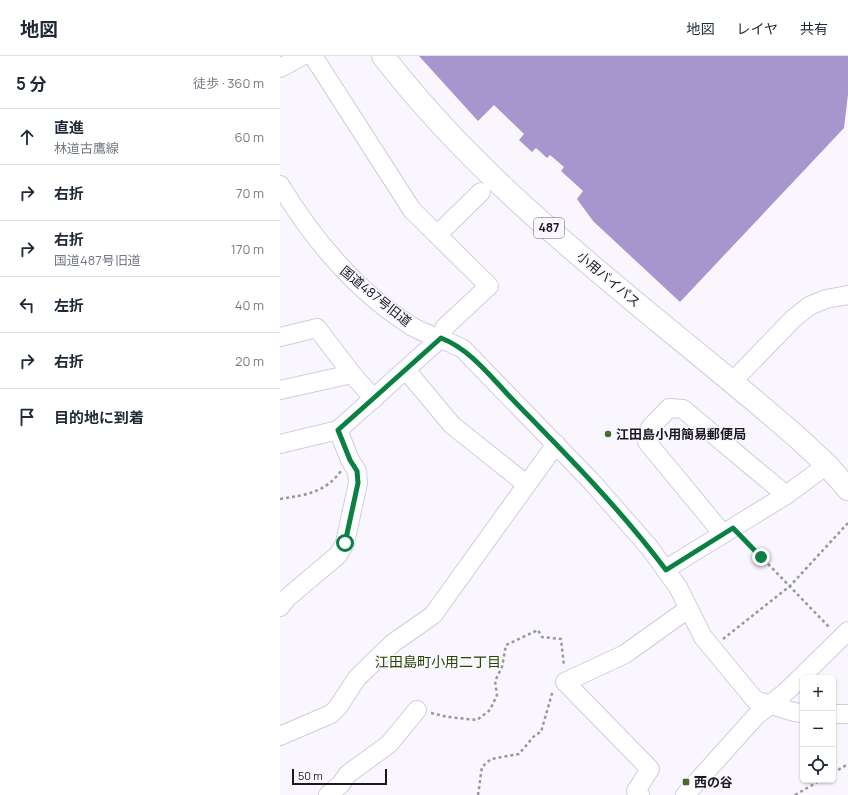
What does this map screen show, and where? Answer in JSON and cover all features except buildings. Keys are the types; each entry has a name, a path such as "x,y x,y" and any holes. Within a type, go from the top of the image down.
{"highway":[{"name":"小用バイパス","path":"383,56 449,134 525,208 733,381 827,465 848,489"}],"street":[{"path":"280,68 302,56"},
{"path":"280,444 338,430 441,338 445,328 489,286 412,210 313,56"},
{"name":"国道487号旧道","path":"280,185 300,218 341,269 394,314 415,328 441,338 463,349 556,444 649,547 666,570 703,637 755,700 768,705 800,713"},
{"path":"437,235 481,192"},
{"path":"733,381 793,319 809,306 826,299 846,296"},
{"path":"280,337 317,328 352,374 374,399"},
{"path":"406,370 452,425 526,484"},
{"path":"280,390 352,374"},
{"path":"728,531 647,442 650,428 669,408 683,409 786,495"},
{"path":"280,607 287,598 338,555 345,543 358,483 357,471 350,460 338,430"},
{"path":"280,736 331,714 338,707 350,688 363,673 393,643 433,615 556,444"},
{"path":"666,570 786,495 827,465"},
{"path":"640,795 636,791 650,769 565,682 625,654 688,609"},
{"path":"685,795 768,705 788,690 844,634"},
{"path":"328,795 340,785 348,774 390,744 417,710"},
{"path":"836,714 848,714"}],"path":[{"path":"280,499 316,493 336,479 350,460"},
{"path":"712,648 790,586 848,523"},
{"path":"728,531 844,634"},
{"path":"417,710 448,717 477,720 490,710 497,695 495,681 502,667 506,645 538,630 542,637 562,639 565,682 556,686 551,692 542,732 535,735 519,754 491,759 482,767 478,795"},
{"path":"836,771 848,764"},
{"path":"795,795 816,783"}],"shaded area":[{"path":"419,56 848,56 848,94 844,128 680,302 593,221 577,199 583,191 561,171 564,167 550,155 547,158 536,148 532,152 519,140 524,134 494,105 478,121"}],"place":[{"name":"江田島小用簡易郵便局","path":"608,434"},
{"name":"西の谷","path":"686,782"}],"district":[{"name":"江田島町小用二丁目","path":"438,662"}],"route":[{"path":"345,543 358,483 357,471 350,460 338,430 441,338 463,349 546,433 591,481 649,547 666,570 733,528 761,557"}]}
